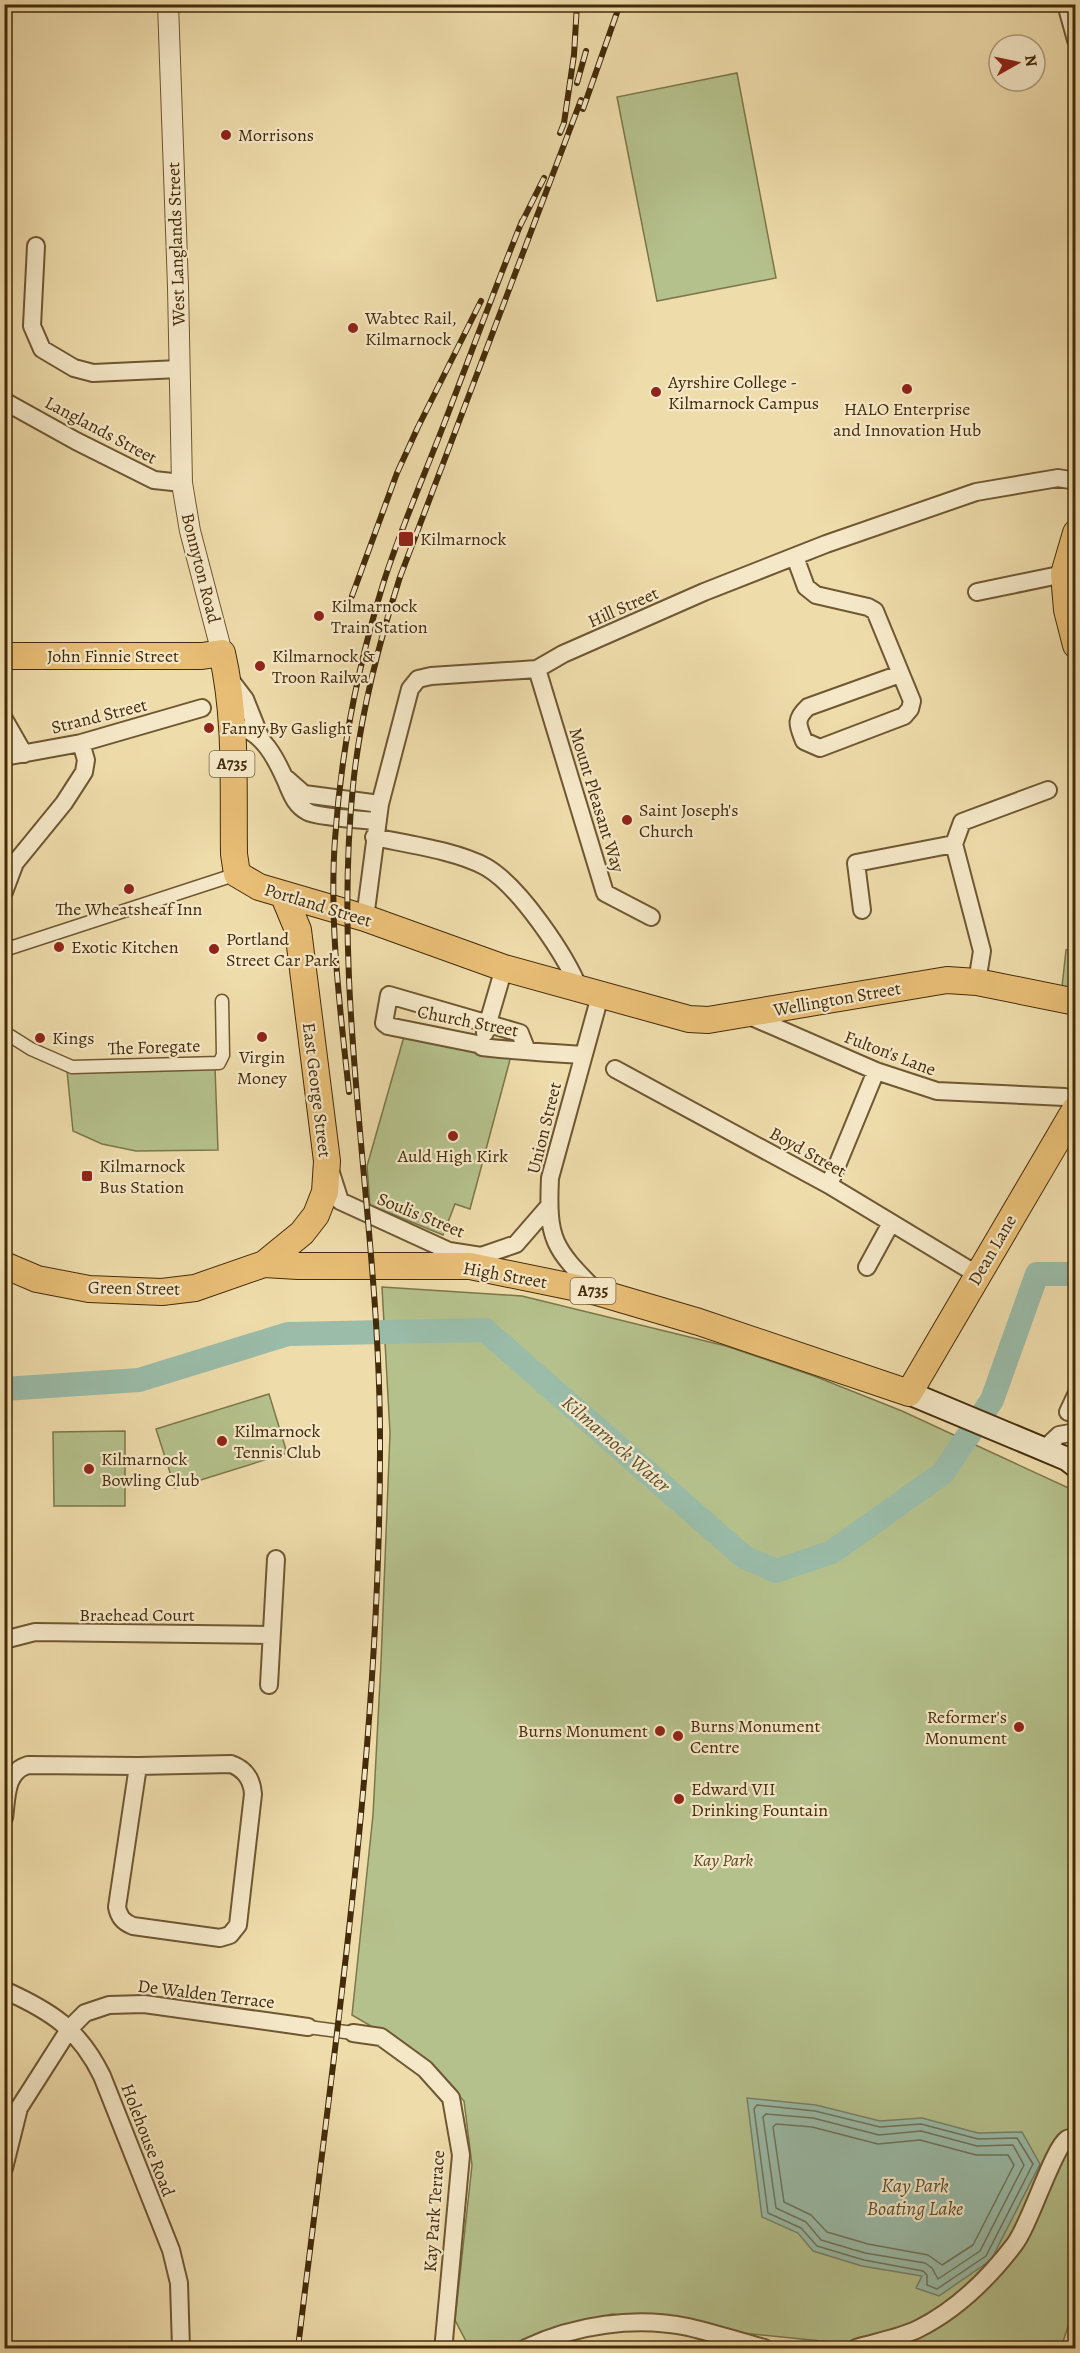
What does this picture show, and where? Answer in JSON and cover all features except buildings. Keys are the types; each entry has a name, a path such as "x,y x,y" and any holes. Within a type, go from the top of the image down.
{"main road":[{"path":"1076,533 1064,574 1067,610 1076,645"},
{"name":"John Finnie Street","path":"4,656 202,656 224,664"},
{"name":"A735","path":"224,664 231,733 234,854 237,874"},
{"name":"Portland Street","path":"237,874 259,887 365,918 504,968 590,993"},
{"name":"East George Street","path":"264,1264 302,1233 316,1215 325,1192 327,1161 297,930 283,894"},
{"name":"Wellington Street","path":"590,993 685,1019 708,1020 948,980 977,982 1076,1002"},
{"name":"Dean Lane","path":"909,1393 978,1275 1070,1103"},
{"name":"Green Street","path":"4,1265 37,1279 88,1289 162,1292 195,1288 264,1264"},
{"name":"High Street","path":"264,1264 470,1266 597,1292 699,1322 909,1393"},
{"path":"4,1273 37,1279"},
{"path":"909,1393 1067,1458 1076,1466"}],"street":[{"name":"West Langlands Street","path":"168,4 178,265 182,483"},
{"path":"1066,4 1076,40"},
{"path":"36,246 32,326 42,349 74,368 93,373 179,369"},
{"name":"Langlands Street","path":"4,400 76,441 154,480 182,483"},
{"name":"Hill Street","path":"365,918 380,804 410,688 418,679 431,676 537,669 563,654 704,592 826,544 976,492 1058,478 1076,481"},
{"name":"Bonnyton Road","path":"182,483 190,531 224,664"},
{"path":"795,557 806,586 816,595 868,607 875,611 912,701 910,709 904,716 820,748 804,741 798,724 800,714 808,706 900,675"},
{"path":"976,592 1064,574"},
{"path":"224,664 245,699 261,739 284,776 294,801 309,813 376,829 486,867 510,888 530,911 574,975 590,993"},
{"name":"Mount Pleasant Way","path":"537,669 604,893 651,917"},
{"name":"Strand Street","path":"4,757 81,743 202,708"},
{"path":"4,719 24,754"},
{"path":"231,733 241,728 253,731 261,739"},
{"path":"4,892 15,863 64,803 84,772 86,760 81,743"},
{"path":"284,776 304,794 380,804"},
{"path":"977,982 982,951 954,844 962,822 1048,790"},
{"path":"862,910 856,863 954,844"},
{"path":"4,950 237,874"},
{"path":"482,1045 504,968"},
{"name":"Union Street","path":"590,993 583,1054 550,1178 549,1206 552,1233 562,1255 597,1292"},
{"name":"Church Street","path":"488,1024 389,995 384,1023 388,1026 482,1045 482,1047 583,1054"},
{"name":"The Foregate","path":"4,1032 31,1049 72,1067 219,1063 223,1055 222,1000"},
{"name":"Fulton's Lane","path":"745,1014 876,1071 937,1091 1070,1103"},
{"path":"488,1024 520,1033 527,1051"},
{"name":"Boyd Street","path":"615,1069 829,1185 978,1275"},
{"path":"829,1185 876,1071"},
{"name":"Soulis Street","path":"327,1161 340,1201 449,1251 481,1256 516,1244 549,1206"},
{"path":"867,1267 891,1222"},
{"path":"1068,1412 1076,1395"},
{"path":"1044,1449 1059,1435 1076,1432"},
{"path":"269,1685 276,1559"},
{"name":"Braehead Court","path":"4,1640 35,1632 270,1635"},
{"path":"4,1818 10,1781 20,1767 28,1765 231,1764 248,1777 253,1794 238,1925 230,1935 214,1938 133,1926 122,1919 118,1913 138,1766"},
{"name":"Holehouse Road","path":"4,1990 28,2000 70,2028 90,2052 102,2076 171,2250 179,2283 182,2349"},
{"name":"De Walden Terrace","path":"4,2168 19,2108 70,2028 84,2013 109,2005 144,2004 308,2027"},
{"path":"308,2027 353,2032"},
{"name":"Kay Park Terrace","path":"353,2032 381,2037 425,2069 450,2098 461,2155 444,2340 446,2349"},
{"path":"856,2349 915,2330 948,2312 976,2287 1015,2244 1060,2147 1067,2138 1076,2136"},
{"path":"526,2349 548,2338 596,2325 647,2323 687,2327 765,2349"}],"green space":[{"path":"737,73 776,278 657,301 617,97"},
{"path":"1075,946 1075,988 1062,987 1066,950"},
{"path":"405,1033 511,1056 470,1209 455,1204 443,1235 370,1205 367,1166"},
{"path":"215,1067 218,1150 136,1151 102,1144 73,1131 67,1071"},
{"name":"Kay Park","path":"382,1287 522,1296 726,1346 814,1376 902,1411 1075,1491 1076,2302 1061,2348 833,2348 831,2342 742,2333 612,2314 504,2346 469,2347 455,2320 472,2165 464,2101 424,2057 352,2015 373,1815 381,1662 390,1433"},
{"name":"Kilmarnock Tennis Club","path":"269,1394 287,1453 175,1488 156,1429"},
{"name":"Kilmarnock Bowling Club","path":"125,1431 125,1506 54,1506 53,1432"}],"water":[{"name":"Kay Park Boating Lake","path":"747,2098 816,2105 880,2121 922,2118 978,2133 1022,2132 1040,2164 991,2260 939,2296 916,2288 922,2276 862,2266 813,2251 798,2233 762,2217"}],"waterway":[{"name":"Kilmarnock Water","path":"4,1389 139,1380 288,1334 485,1330 744,1557 776,1571 832,1552 943,1473 992,1400 1037,1274 1076,1274"}],"railway":[{"path":"560,133 564,123 574,55 577,4"},
{"path":"583,109 620,4"},
{"path":"577,83 586,51"},
{"path":"298,2348 353,1895 373,1667 378,1553 380,1439 378,1358 352,1031 348,949 348,867 356,759 371,681 400,577 581,100"},
{"path":"520,226 544,178"},
{"path":"349,1092 336,966 333,902 338,806 352,708 366,644 384,581 522,221"},
{"path":"352,596 397,473 481,301"}],"place":[{"name":"Morrisons","path":"226,135"},
{"name":"Wabtec Rail, Kilmarnock","path":"353,328"},
{"name":"HALO Enterprise and Innovation Hub","path":"907,389"},
{"name":"Ayrshire College - Kilmarnock Campus","path":"656,392"},
{"name":"Kilmarnock","path":"406,539"},
{"name":"Kilmarnock Train Station","path":"319,616"},
{"name":"Kilmarnock & Troon Railwa","path":"260,666"},
{"name":"Fanny By Gaslight","path":"209,728"},
{"name":"Saint Joseph's Church","path":"627,820"},
{"name":"The Wheatsheaf Inn","path":"129,889"},
{"name":"Exotic Kitchen","path":"59,947"},
{"name":"Portland Street Car Park","path":"214,949"},
{"name":"Virgin Money","path":"262,1037"},
{"name":"Kings","path":"40,1038"},
{"name":"Auld High Kirk","path":"453,1136"},
{"name":"Kilmarnock Bus Station","path":"87,1176"},
{"name":"Kilmarnock Tennis Club","path":"222,1441"},
{"name":"Kilmarnock Bowling Club","path":"89,1469"},
{"name":"Reformer's Monument","path":"1019,1727"},
{"name":"Burns Monument","path":"660,1731"},
{"name":"Burns Monument Centre","path":"678,1736"},
{"name":"Edward VII Drinking Fountain","path":"679,1799"}]}
